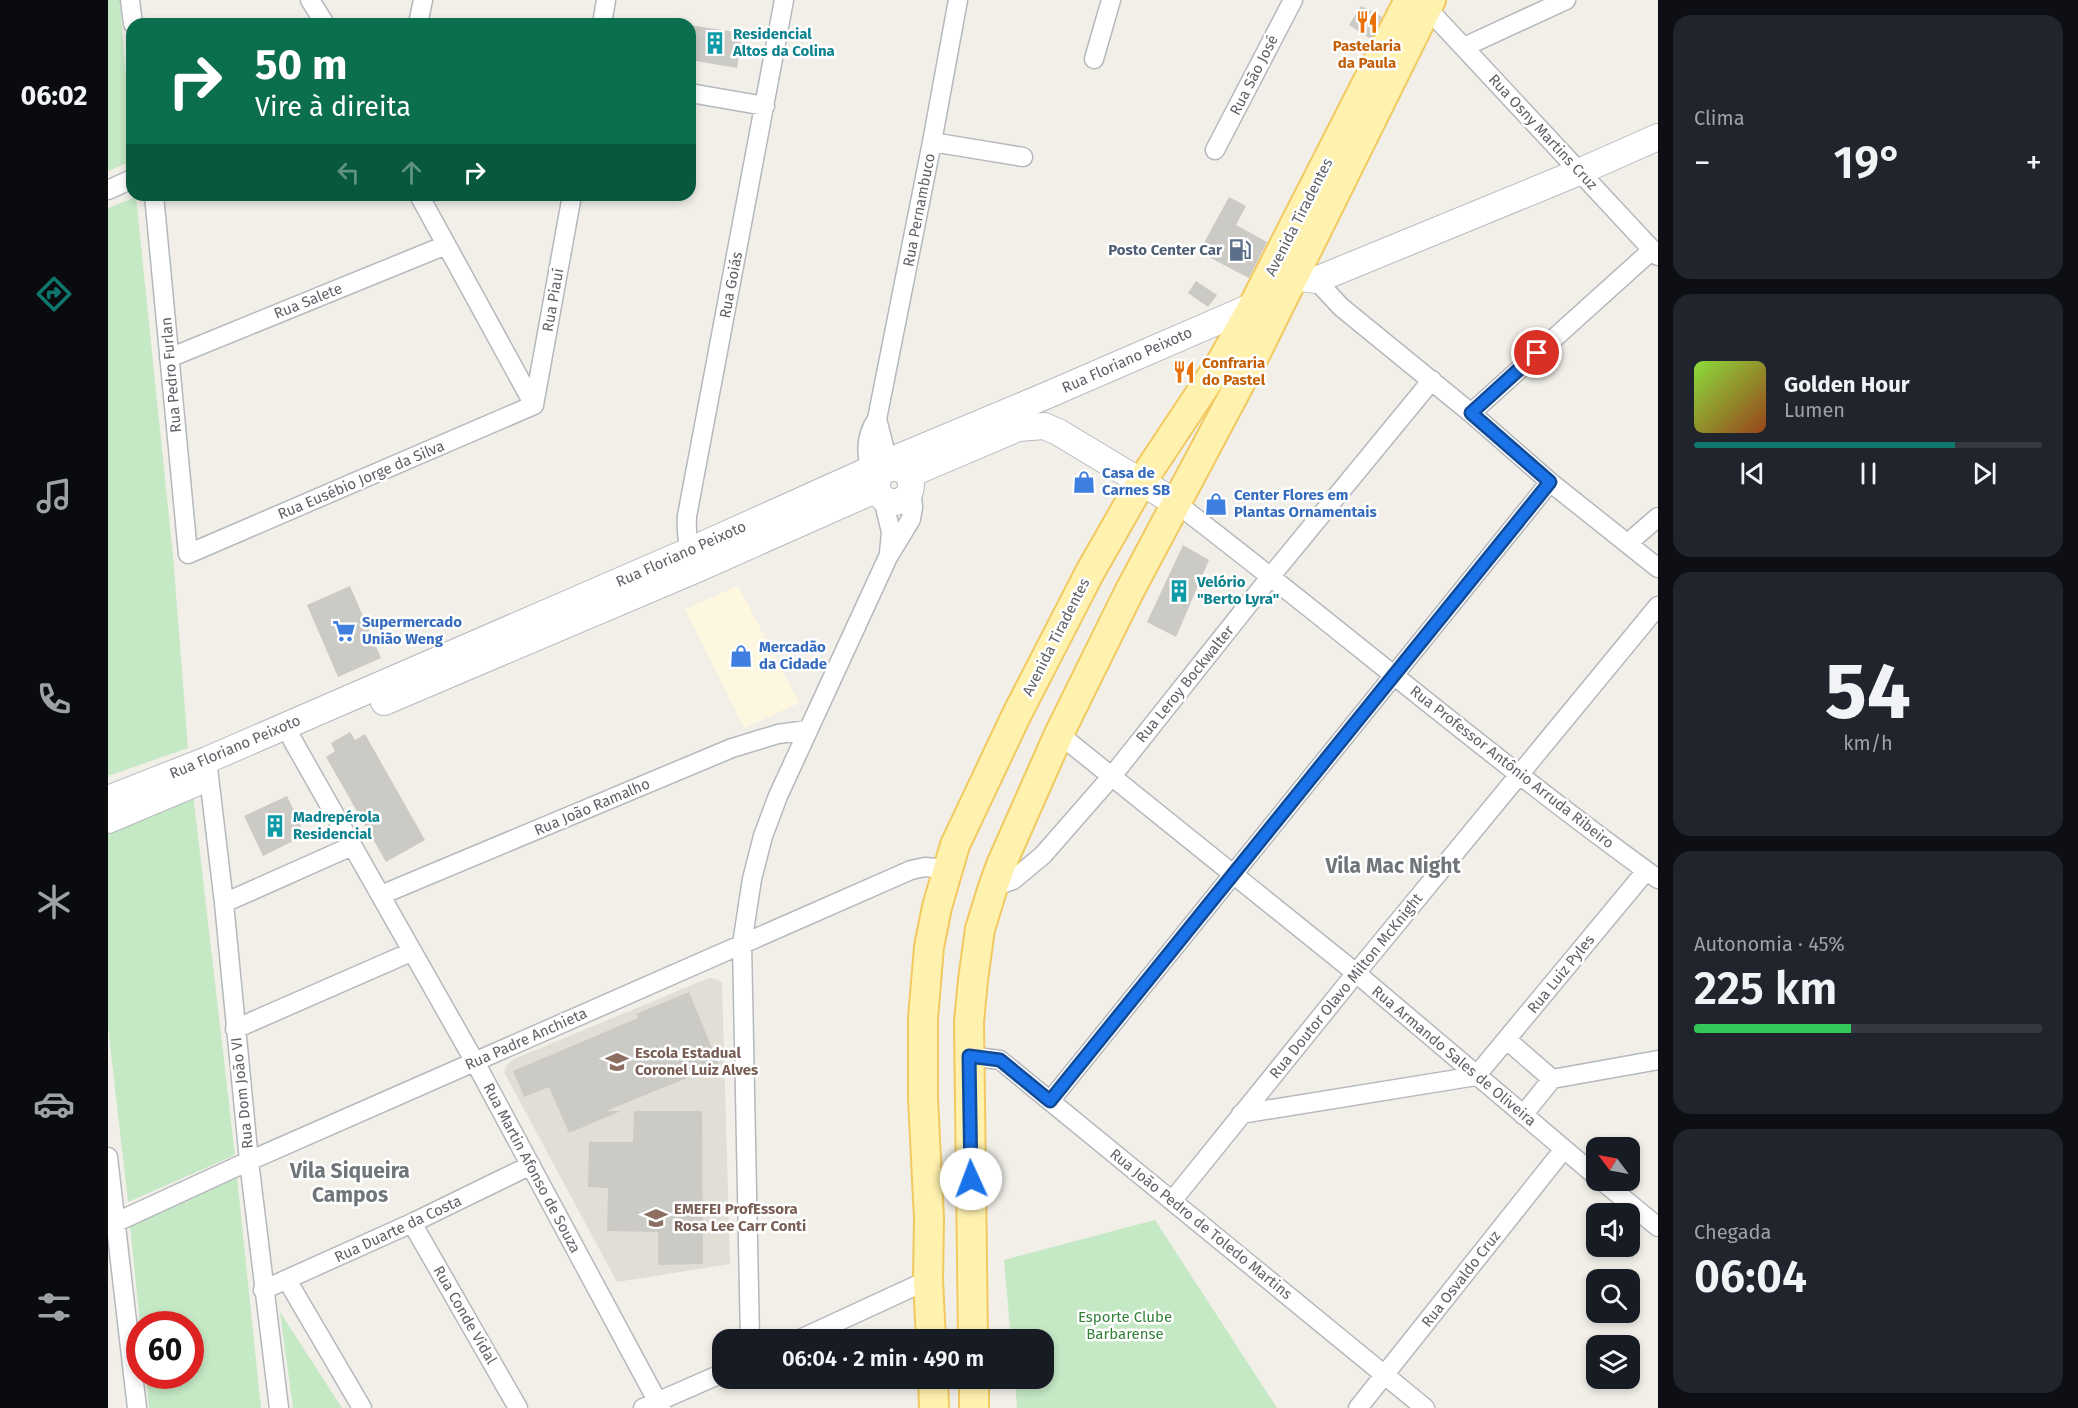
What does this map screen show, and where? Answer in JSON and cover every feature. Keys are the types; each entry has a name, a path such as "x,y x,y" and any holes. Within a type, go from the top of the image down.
{"main road":[{"name":"Avenida Tiradentes","path":"973,1329 969,1056 972,980 980,929 993,887 1059,734 1129,592 1294,276 1422,3"},
{"path":"1294,276 1579,172 1658,137"},
{"name":"Avenida Tiradentes","path":"930,1329 928,1280 929,1219 923,1098 923,1018 929,947 936,907 955,845 1017,714 1090,572 1142,481 1223,359 1253,306 1294,276"},
{"name":"Rua Floriano Peixoto","path":"890,479 1050,394 1253,306"},
{"path":"1044,426 1050,394"},
{"name":"Rua Floriano Peixoto","path":"108,820 208,769 693,560 1018,428 1044,426"},
{"name":"Rua Professor Antônio Arruda Ribeiro","path":"1044,426 1142,481 1176,503"},
{"name":"Rua Floriano Peixoto","path":"108,799 208,769"},
{"path":"933,1389 934,1408"},
{"path":"974,1389 974,1408"}],"street":[{"path":"130,0 132,18"},
{"path":"310,0 320,18"},
{"path":"419,18 423,0"},
{"path":"603,18 606,0"},
{"name":"Rua Goiás","path":"693,560 686,536 687,516 783,0"},
{"name":"Rua Pernambuco","path":"890,479 877,419 958,0"},
{"path":"1094,59 1111,0"},
{"name":"Rua São José","path":"1215,150 1293,0"},
{"path":"1464,47 1566,0"},
{"name":"Rua Osny Martins Cruz","path":"1422,3 1655,253"},
{"path":"696,94 765,106"},
{"path":"932,142 1023,157"},
{"path":"108,190 126,182"},
{"name":"Rua Pedro Furlan","path":"155,201 188,554"},
{"path":"422,201 534,405"},
{"name":"Rua Piauí","path":"534,405 571,201"},
{"name":"Rua Salete","path":"170,358 446,245"},
{"path":"1471,413 1655,253"},
{"path":"1294,276 1341,307 1432,380 1550,482 1658,568"},
{"name":"Rua Leroy Bockwalter","path":"993,887 1013,880 1043,855 1112,776 1271,576 1432,380"},
{"name":"Rua Eusébio Jorge da Silva","path":"188,554 534,405"},
{"path":"888,558 891,532 890,479"},
{"path":"750,1329 742,944 752,879 763,836 807,730 888,558 911,519 913,507 890,479"},
{"path":"1050,1101 1550,482"},
{"name":"Rua Professor Antônio Arruda Ribeiro","path":"1176,503 1271,576 1519,775 1652,875"},
{"path":"1628,543 1658,517"},
{"name":"Rua Doutor Olavo Milton McKnight","path":"1172,1201 1658,606"},
{"name":"Rua João Ramalho","path":"381,895 732,748 778,734 807,730"},
{"name":"Rua Martin Afonso de Souza","path":"290,734 531,1165 654,1406"},
{"name":"Rua Armando Sales de Oliveira","path":"1059,734 1356,973 1586,1168"},
{"name":"Rua Dom João VI","path":"208,769 224,903 263,1290 279,1408"},
{"path":"224,903 352,846"},
{"name":"Rua Padre Anchieta","path":"112,1224 249,1161 911,870 925,867 947,869"},
{"name":"Rua Luiz Pyles","path":"1476,1076 1652,875"},
{"path":"235,1029 411,952"},
{"path":"1507,1040 1552,1079"},
{"name":"Rua João Pedro de Toledo Martins","path":"969,1056 1000,1060 1425,1408"},
{"path":"1522,1115 1552,1079 1658,1060"},
{"path":"1241,1114 1476,1076"},
{"name":"Rua Osvaldo Cruz","path":"1358,1408 1564,1149"},
{"path":"108,1157 112,1224 137,1408"},
{"name":"Rua Duarte da Costa","path":"263,1290 412,1223 531,1165"},
{"path":"1615,1191 1658,1227"},
{"name":"Rua Conde Vidal","path":"412,1223 519,1408"},
{"path":"286,1280 362,1408"},
{"path":"822,1329 928,1280"},
{"path":"654,1406 712,1378"}],"shaded area":[{"name":"Mercadão da Cidade","path":"738,586 799,703 744,728 685,609"},
{"path":"709,978 722,983 730,1264 617,1282 504,1072 507,1065 514,1059"}],"green space":[{"path":"108,0 120,0 126,80 126,164 108,171"},
{"path":"126,201 136,201 173,556 188,748 108,776 108,208"},
{"path":"193,793 235,1155 128,1202 108,1027 108,826"},
{"path":"237,1177 261,1408 149,1408 147,1389 204,1389 204,1311 139,1311 130,1225"},
{"name":"Esporte Clube Barbarense","path":"1155,1220 1277,1408 1017,1408 1016,1389 1054,1389 1054,1329 1010,1329 1004,1260"},
{"path":"280,1312 342,1408 293,1408"}],"building":[{"name":"Pastelaria da Paula","path":"1361,6 1382,17 1371,39 1349,25"},
{"name":"Residencial Altos da Colina","path":"696,26 742,33 737,68 696,61"},
{"name":"Posto Center Car","path":"1229,197 1246,206 1236,225 1267,242 1249,278 1199,252"},
{"path":"1196,281 1217,295 1208,307 1188,293"},
{"name":"Velório \"Berto Lyra\"","path":"1183,545 1209,560 1176,637 1147,622"},
{"name":"Supermercado União Weng","path":"350,586 381,658 338,677 307,605"},
{"path":"350,732 355,740 365,734 425,840 386,862 326,757 335,751 331,743"},
{"name":"Madrepérola Residencial","path":"287,796 305,835 263,856 244,816"},
{"name":"Escola Estadual Coronel Luiz Alves","path":"689,992 719,1065 606,1111 621,1111 569,1133 549,1087 524,1097 513,1071 638,1018 636,1014"},
{"path":"634,1111 702,1111 703,1264 658,1265 658,1232 607,1231 608,1188 588,1187 589,1142 633,1142"}],"place":[{"name":"Pastelaria da Paula","path":"1367,22"},
{"name":"Residencial Altos da Colina","path":"715,43"},
{"name":"Posto Center Car","path":"1240,250"},
{"name":"Confraria do Pastel","path":"1184,372"},
{"name":"Casa de Carnes SB","path":"1084,482"},
{"name":"Center Flores em Plantas Ornamentais","path":"1216,504"},
{"name":"Velório \"Berto Lyra\"","path":"1179,591"},
{"name":"Supermercado União Weng","path":"344,631"},
{"name":"Mercadão da Cidade","path":"741,656"},
{"name":"Madrepérola Residencial","path":"275,826"},
{"name":"Escola Estadual Coronel Luiz Alves","path":"617,1062"},
{"name":"EMEFEI ProfEssora Rosa Lee Carr Conti","path":"656,1218"}],"district":[{"name":"Vila Mac Night","path":"1393,866"},
{"name":"Vila Siqueira Campos","path":"350,1183"}],"route":[{"path":"971,1179 969,1056 1000,1060 1050,1101 1550,482 1471,413 1537,353"}]}
